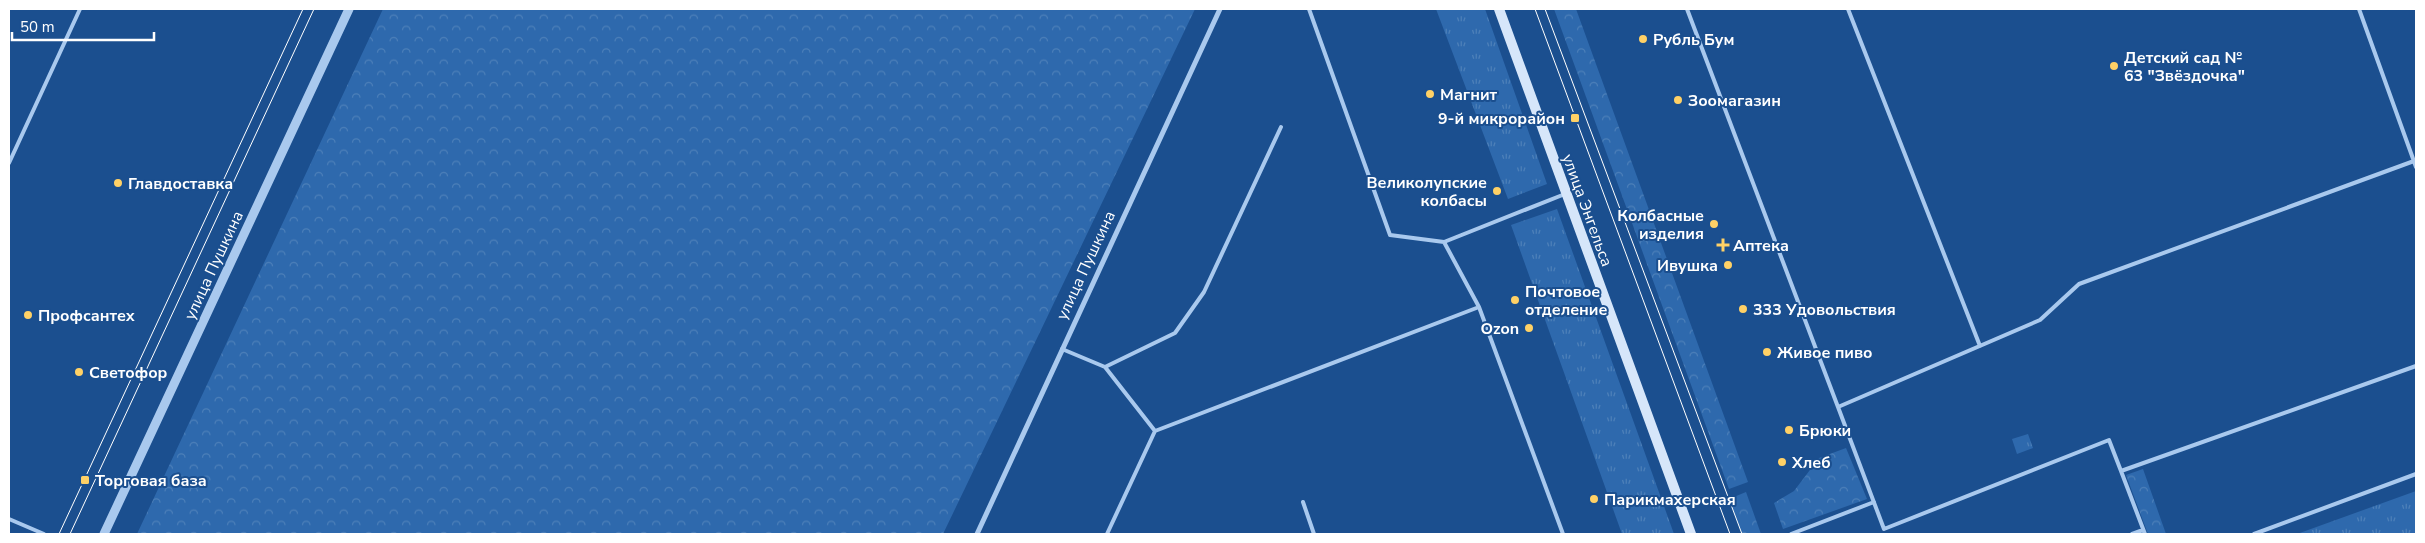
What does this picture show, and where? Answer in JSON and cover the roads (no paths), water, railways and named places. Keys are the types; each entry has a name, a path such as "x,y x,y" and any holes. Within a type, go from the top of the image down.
{"main road":[{"name":"улица Энгельса","path":"1499,9 1691,534"}],"street":[{"name":"улица Пушкина","path":"104,534 349,9"},
{"name":"улица Пушкина","path":"977,534 1220,9"}],"lane":[{"path":"9,164 80,9"},
{"path":"1309,9 1390,235 1444,242 1566,193"},
{"path":"1687,9 1884,529 2109,440 2144,532 2132,534"},
{"path":"1848,9 1980,346"},
{"path":"2359,9 2416,168"},
{"path":"1105,367 1175,333 1204,292 1281,127"},
{"path":"1838,407 2040,320 2079,284 2414,161"},
{"path":"1444,242 1479,307 1564,534"},
{"path":"1107,534 1155,431 1479,307"},
{"path":"1062,350 1105,367 1155,431"},
{"path":"2121,471 2416,366"},
{"path":"2254,534 2416,474"},
{"path":"1303,502 1314,534"},
{"path":"1791,534 1874,502"},
{"path":"9,519 44,534"}],"tram line":[{"path":"59,534 303,9"},
{"path":"70,534 314,9"},
{"path":"1535,9 1730,534"},
{"path":"1545,9 1742,534"}],"place":[{"name":"Рубль Бум","path":"1643,39"},
{"name":"Детский сад № 63 \"Звёздочка\"","path":"2114,66"},
{"name":"Магнит","path":"1430,94"},
{"name":"Зоомагазин","path":"1678,100"},
{"name":"9-й микрорайон","path":"1575,118"},
{"name":"Главдоставка","path":"118,183"},
{"name":"Великолупские колбасы","path":"1497,191"},
{"name":"Колбасные изделия","path":"1714,224"},
{"name":"Аптека","path":"1723,245"},
{"name":"Ивушка","path":"1728,265"},
{"name":"Почтовое отделение","path":"1515,300"},
{"name":"333 Удовольствия","path":"1743,309"},
{"name":"Профсантех","path":"28,315"},
{"name":"Ozon","path":"1529,328"},
{"name":"Живое пиво","path":"1767,352"},
{"name":"Светофор","path":"79,372"},
{"name":"Брюки","path":"1789,430"},
{"name":"Хлеб","path":"1782,462"},
{"name":"Торговая база","path":"85,480"},
{"name":"Парикмахерская","path":"1594,499"}]}
